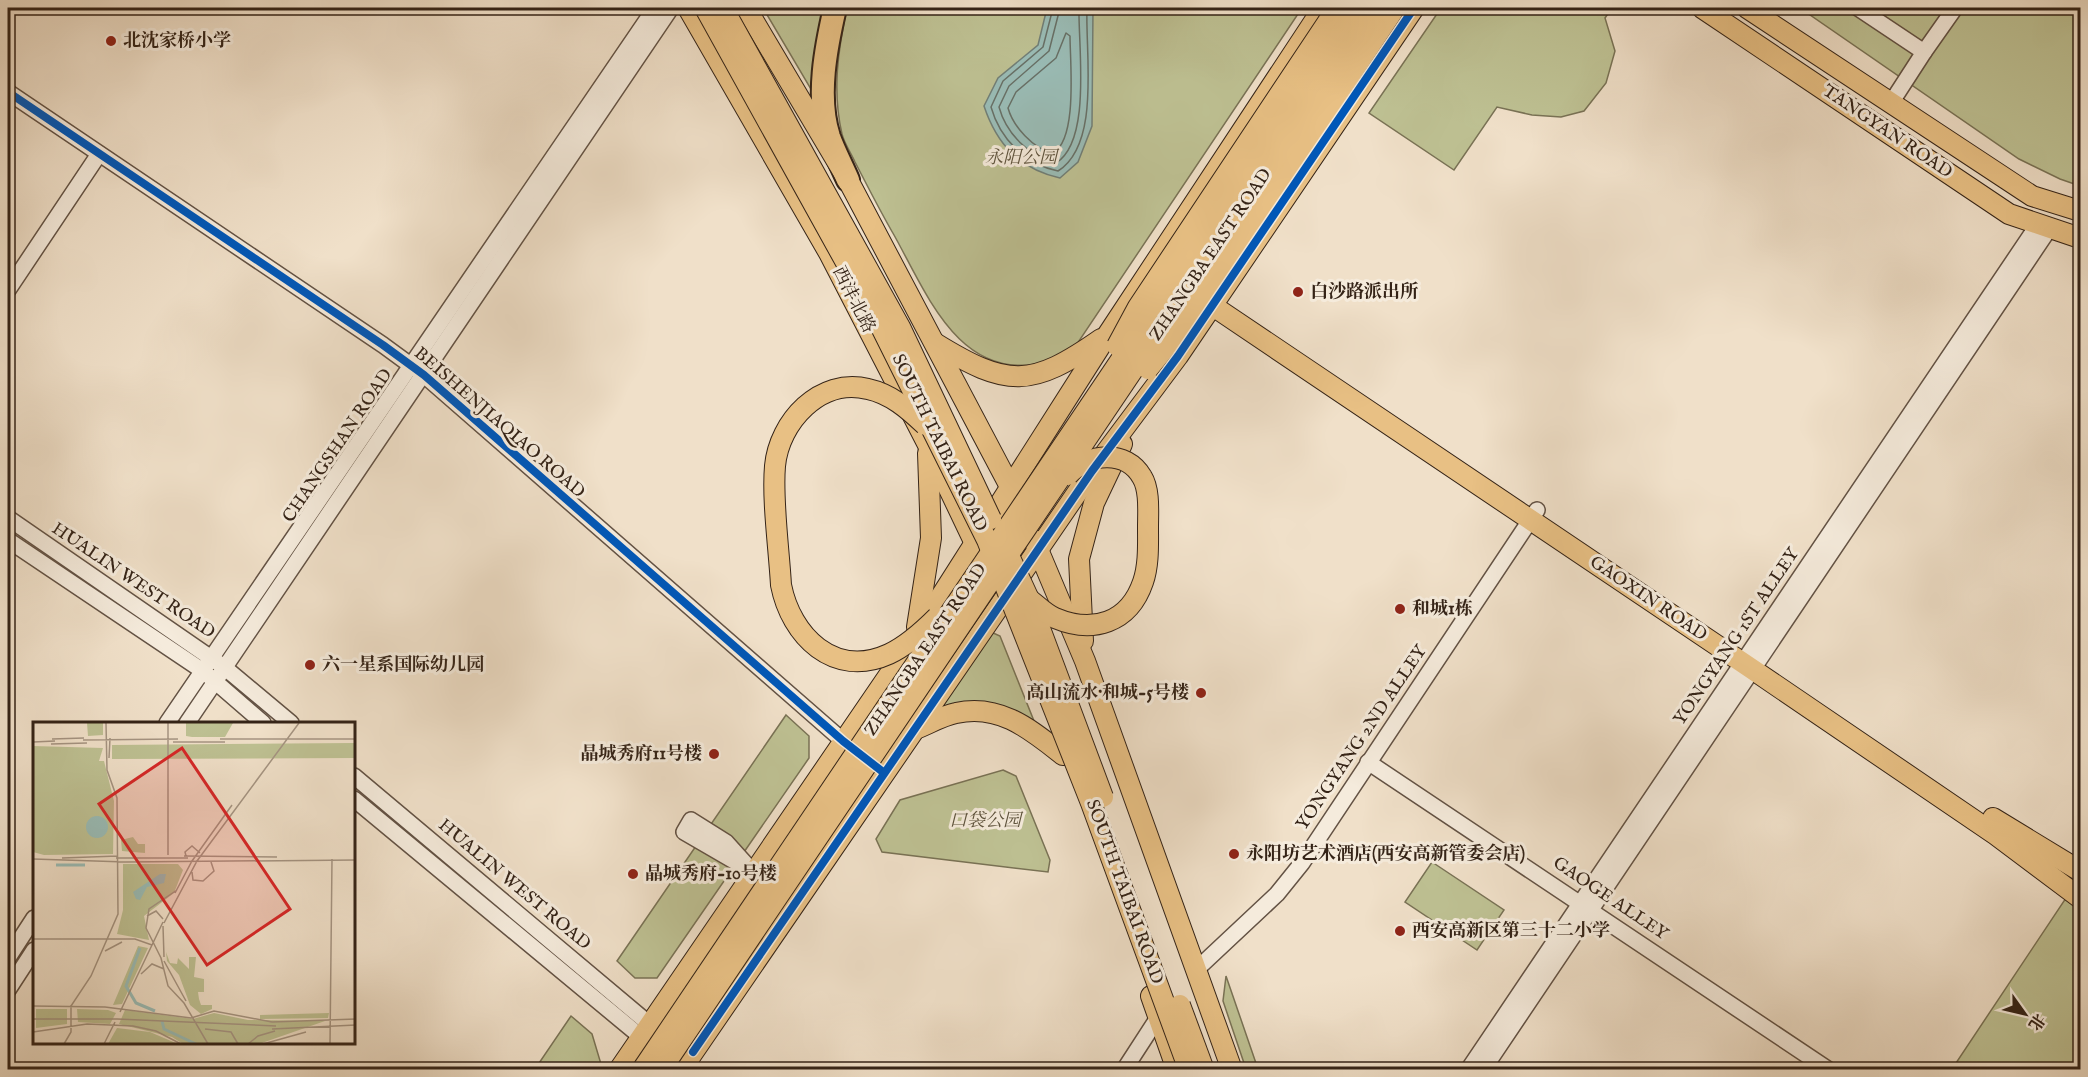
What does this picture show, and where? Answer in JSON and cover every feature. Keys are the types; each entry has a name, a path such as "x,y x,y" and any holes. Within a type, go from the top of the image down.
{"highway":[{"path":"835,8 826,56 825,113 829,135 848,180"}],"main road":[{"name":"西沣北路","path":"688,8 829,253 932,440 1002,602"},
{"name":"SOUTH TAIBAI ROAD","path":"705,8 875,315 932,440 987,540 1095,814 1189,1070"},
{"name":"SOUTH TAIBAI ROAD","path":"723,8 900,327 1029,599 1204,1070"},
{"path":"746,8 848,180 1012,488 1085,661 1232,1070"},
{"path":"618,1070 915,637 1108,334 1323,8"},
{"path":"1067,455 1138,307 1337,8"},
{"name":"ZHANGBA EAST ROAD","path":"661,1070 1052,491 1067,455 1358,8"},
{"name":"ZHANGBA EAST ROAD","path":"642,1070 863,744 964,589 1067,455 1377,8"},
{"path":"1067,455 1179,331 1395,8"},
{"path":"681,1070 883,772 1092,471 1216,301 1414,8"},
{"name":"TANGYAN ROAD","path":"1702,8 2009,214 2080,238"},
{"name":"TANGYAN ROAD","path":"1747,8 2032,196 2080,211"},
{"name":"GAOXIN ROAD","path":"1216,301 1750,661 2018,834 2080,871"},
{"path":"934,342 993,374 1016,376 1041,374 1065,364 1108,334"},
{"path":"915,637 931,537 932,440 910,410 887,395 866,388 842,388 814,399 793,418 781,439 775,467 781,585 784,602 794,625 807,640 823,652 842,658 865,660 888,654 924,631 964,589"},
{"path":"1085,661 1079,559 1094,503 1139,409"},
{"path":"1029,599 1052,617 1077,625 1100,626 1121,614 1134,601 1144,580 1148,501 1144,478 1134,466 1123,459 1108,456 1092,459 1075,467 1052,491"},
{"name":"SOUTH TAIBAI ROAD","path":"1002,602 1064,755 1177,1070"},
{"name":"GAOXIN ROAD","path":"1750,661 1996,835 2080,898"},
{"path":"913,730 956,713 990,712 1008,716 1064,755"}],"street":[{"name":"CHANGSHAN ROAD","path":"168,722 655,8"},
{"name":"CHANGSHAN ROAD","path":"188,722 671,8"},
{"path":"1858,8 1924,52"},
{"path":"1891,103 1955,8"},
{"name":"BEISHENJIAQIAO ROAD","path":"8,92 424,375 843,741 883,772"},
{"path":"8,290 99,154"},
{"name":"YONGYANG 1ST ALLEY","path":"1483,1070 1586,906 2043,227"},
{"name":"YONGYANG 2ND ALLEY","path":"1197,969 1277,894 1302,863 1534,515"},
{"name":"HUALIN WEST ROAD","path":"8,518 207,664 214,683 262,722"},
{"name":"HUALIN WEST ROAD","path":"8,540 207,664 224,667 290,722"},
{"name":"GAOGE ALLEY","path":"1368,762 1829,1070"},
{"name":"HUALIN WEST ROAD","path":"356,778 644,1030"},
{"name":"HUALIN WEST ROAD","path":"356,801 644,1030"},
{"name":"YONGYANG 1ST ALLEY","path":"1468,1070 1586,906"},
{"path":"8,958 33,920"},
{"path":"8,990 33,952"},
{"path":"1124,1070 1159,1016"}],"green space":[{"path":"763,8 828,8 812,91"},
{"name":"永阳公园","path":"847,8 1302,8 1075,347 1046,362 1016,365 991,360 969,347 950,329 920,283 846,144 839,118 837,86 841,39"},
{"path":"1441,8 1612,8 1605,18 1615,51 1606,83 1584,111 1561,117 1532,115 1497,107 1454,170 1369,113"},
{"path":"1800,8 2080,8 2080,186 2019,159"},
{"path":"991,632 1000,636 1034,721 936,712"},
{"path":"786,715 809,736 809,758 657,978 635,978 617,961"},
{"name":"口袋公园","path":"1003,770 1016,776 1050,860 1048,872 882,852 876,839 900,800"},
{"path":"1432,862 1504,910 1477,950 1405,902"},
{"path":"2080,877 2080,1069 1952,1069"},
{"path":"1226,976 1258,1069 1246,1069 1223,1001"},
{"path":"571,1016 592,1034 601,1064 597,1069 535,1069"}],"water":[{"path":"1047,8 1093,8 1092,126 1078,162 1060,178 1033,168 1012,153 1003,144 984,106 998,78 1038,45"}],"cycle path":[{"path":"693,1052 1092,471 1178,356 1414,8"},
{"path":"8,92 424,375 843,741 883,772"}],"place":[{"name":"北沈家桥小学","path":"111,41"},
{"name":"白沙路派出所","path":"1298,292"},
{"name":"和城1栋","path":"1400,609"},
{"name":"六一星系国际幼儿园","path":"310,665"},
{"name":"高山流水·和城-5号楼","path":"1201,693"},
{"name":"晶城秀府11号楼","path":"714,754"},
{"name":"永阳坊艺术酒店(西安高新管委会店)","path":"1234,854"},
{"name":"晶城秀府-10号楼","path":"633,874"},
{"name":"西安高新区第三十二小学","path":"1400,931"}]}
